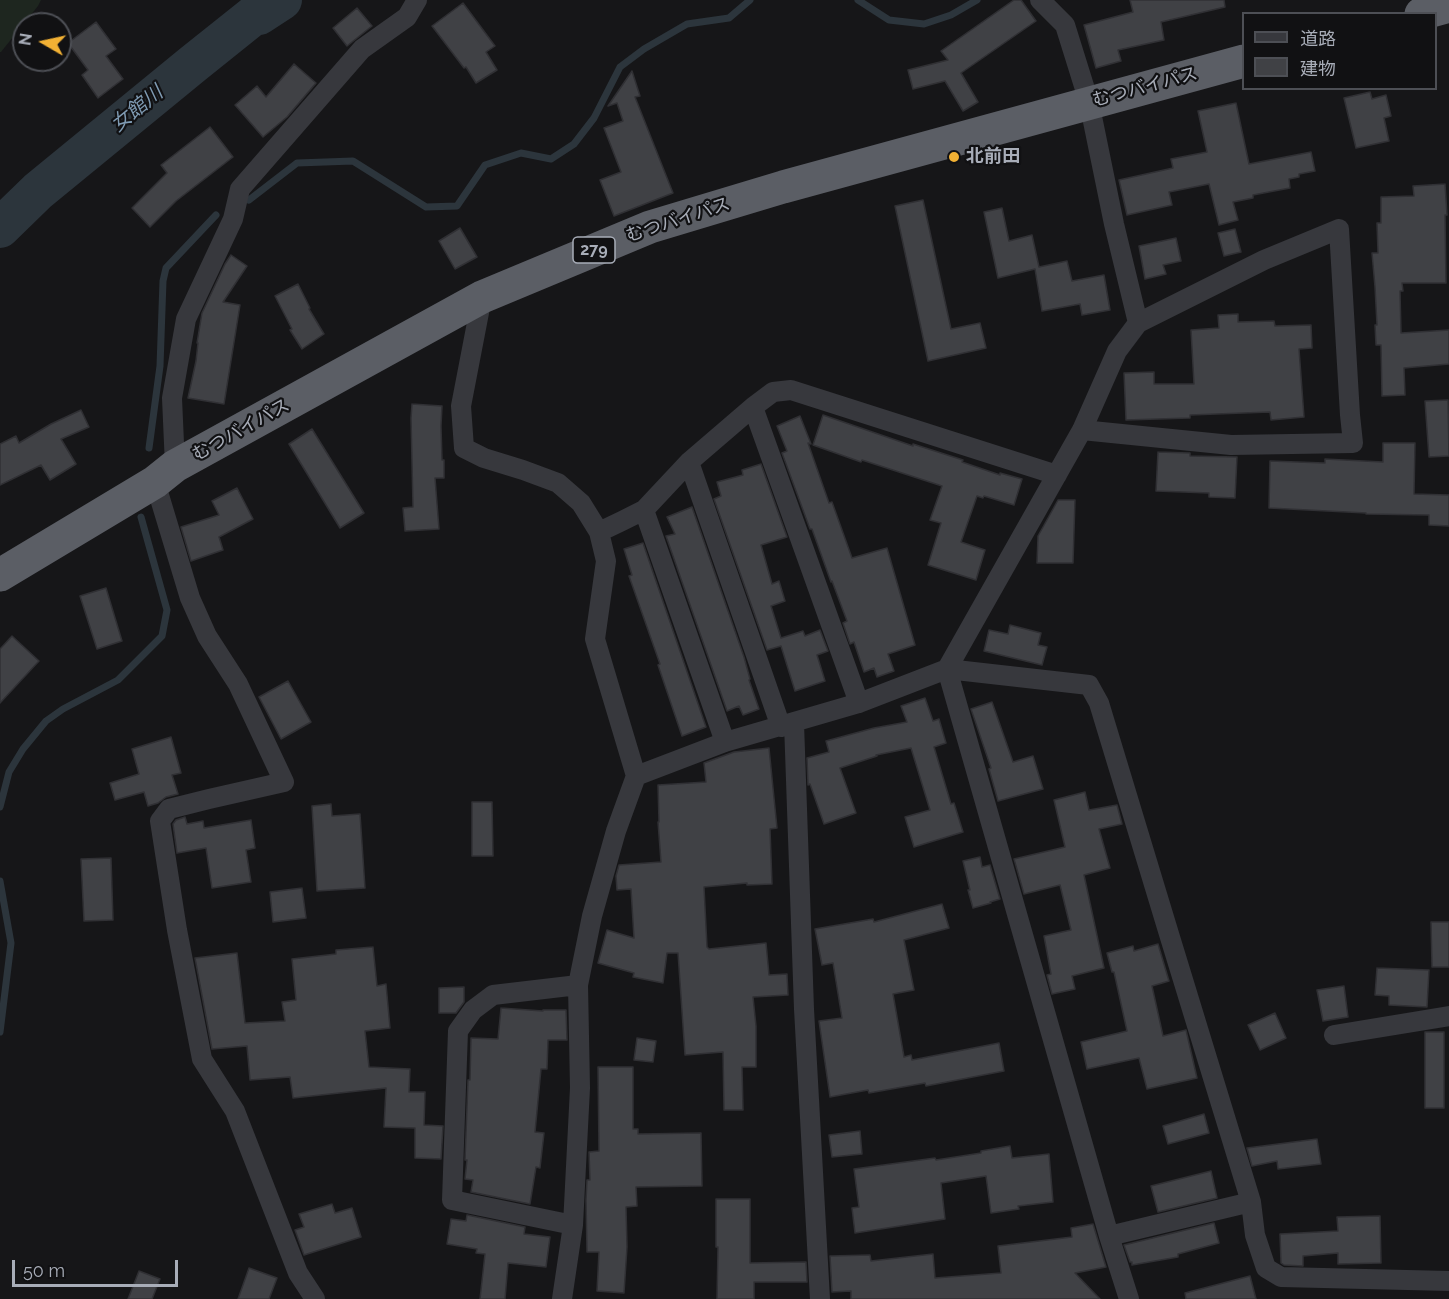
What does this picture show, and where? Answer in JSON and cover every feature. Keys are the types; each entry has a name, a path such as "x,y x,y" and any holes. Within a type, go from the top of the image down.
{"highway":[{"path":"1428,12 1449,6"},
{"name":"むつバイパス","path":"0,575 165,474 483,297 650,227 783,186 1242,62"}],"street":[{"path":"315,1299 298,1273 234,1111 202,1059 177,930 160,821 169,809 284,782 238,684 207,636 190,598 165,474 172,398 186,319 233,219 240,189 362,49 407,17 417,0"},
{"path":"1041,0 1065,25 1089,102 1114,224 1138,323"},
{"path":"1082,430 1231,445 1353,443 1339,229 1264,260 1138,323 1118,351 1082,430 947,669 1129,1299"},
{"path":"483,297 461,406 464,448 483,459 558,483 581,503 598,531 606,561 595,639 636,776 613,842 592,916 578,985 580,1088 573,1225 562,1299"},
{"path":"598,531 644,510 688,462 773,392 791,390 1057,475"},
{"path":"753,407 859,703"},
{"path":"688,462 787,725 819,1299"},
{"path":"644,510 725,742"},
{"path":"636,776 725,742 859,703 947,669 1089,685 1099,703 1251,1202 1255,1235 1266,1268 1281,1277 1449,1281"},
{"path":"573,1225 452,1200 458,1031 473,1010 493,995 578,985"},
{"path":"1334,1035 1449,1016"},
{"path":"1109,1236 1251,1202"}],"shaded area":[{"path":"0,0 41,0 33,12 12,12 12,38 0,52"}],"building":[{"path":"1014,0 1021,0 1036,21 961,73 978,102 963,111 945,81 913,89 908,70 948,60 941,51"},
{"path":"1130,0 1224,0 1225,7 1161,22 1164,40 1118,50 1121,61 1096,68 1084,25 1133,12"},
{"path":"463,3 495,46 486,52 497,70 476,83 466,67 464,68 432,26"},
{"path":"357,8 372,26 347,46 333,28"},
{"path":"96,22 116,49 106,56 123,79 98,98 82,75 88,70 72,48 72,40"},
{"path":"294,64 316,83 287,117 263,137 235,105 257,86 266,97"},
{"path":"632,71 640,96 635,97 673,193 614,216 600,180 621,172 604,128 623,121 617,103 608,106"},
{"path":"1370,92 1372,99 1386,95 1391,116 1384,118 1389,141 1356,148 1344,98"},
{"path":"1236,103 1249,164 1311,152 1315,171 1299,174 1299,177 1289,179 1290,188 1253,195 1253,198 1233,202 1238,220 1219,225 1209,184 1169,192 1172,205 1127,215 1119,180 1173,168 1171,159 1207,152 1198,111"},
{"path":"210,127 233,157 176,201 150,227 132,208 167,173 161,165"},
{"path":"1445,184 1446,283 1402,283 1403,291 1400,291 1401,333 1449,330 1449,364 1404,368 1405,395 1382,396 1381,345 1376,345 1375,325 1377,325 1372,253 1378,253 1377,223 1381,223 1381,197 1414,196 1413,186"},
{"path":"923,200 951,329 980,323 986,348 928,361 895,206"},
{"path":"1002,208 1009,241 1032,235 1039,267 1067,261 1072,281 1104,275 1110,310 1082,315 1080,304 1042,311 1035,269 998,278 984,212"},
{"path":"460,228 477,257 455,269 439,241"},
{"path":"1235,229 1241,252 1224,256 1218,233"},
{"path":"1176,238 1181,261 1163,265 1166,274 1145,279 1139,246"},
{"path":"231,255 247,266 223,302 240,305 224,404 188,398 196,361 202,313"},
{"path":"298,284 324,334 302,349 290,330 292,329 275,296"},
{"path":"1238,314 1238,322 1274,321 1275,326 1311,325 1312,348 1299,349 1304,417 1271,420 1270,412 1126,420 1124,373 1154,372 1154,384 1194,384 1191,330 1219,328 1218,315"},
{"path":"1448,400 1449,456 1429,457 1425,401"},
{"path":"412,404 442,406 444,478 435,478 439,529 405,531 403,508 413,507"},
{"path":"81,410 89,427 61,439 76,464 50,480 41,465 0,485 0,444 16,436 19,443"},
{"path":"823,415 913,446 913,444 963,460 962,462 1000,475 1000,473 1022,479 1014,505 977,496 961,542 985,550 976,580 928,565 941,523 930,520 942,486 813,445"},
{"path":"800,416 829,503 832,502 852,558 887,548 915,645 888,654 894,671 877,677 874,668 864,672 854,642 850,644 843,623 847,621 782,453 787,451 777,426"},
{"path":"312,429 364,513 340,528 289,444"},
{"path":"1383,443 1415,443 1414,494 1449,495 1449,526 1429,525 1429,515 1269,508 1270,461 1325,463 1325,459 1383,462"},
{"path":"1158,452 1190,453 1190,456 1237,457 1235,498 1209,497 1209,493 1156,491"},
{"path":"761,464 787,537 761,545 772,584 779,581 785,601 771,606 781,638 803,631 805,636 820,630 828,651 817,655 825,681 795,691 781,646 767,650 714,499 721,496 717,482 743,475 742,470"},
{"path":"237,488 253,519 219,537 223,550 191,561 181,527 219,515 212,501"},
{"path":"1058,500 1075,500 1073,563 1037,563 1038,536"},
{"path":"692,507 744,657 759,709 743,715 739,706 727,711 666,536 675,534 667,517"},
{"path":"643,543 706,727 682,736 629,576 632,575 624,549"},
{"path":"106,588 122,641 97,649 80,596"},
{"path":"1010,625 1041,633 1038,645 1047,647 1042,665 984,651 989,630 1008,634"},
{"path":"12,636 39,661 0,703 0,649"},
{"path":"288,681 311,722 281,739 259,697"},
{"path":"925,698 933,721 939,719 946,743 934,747 951,804 954,803 963,832 914,847 905,817 930,810 911,748 876,755 840,768 856,813 824,824 810,784 808,785 807,758 829,752 826,741 907,722 901,706"},
{"path":"992,702 1013,762 1033,756 1043,789 998,801 989,769 991,768 971,709"},
{"path":"171,737 181,773 172,775 178,794 148,806 144,792 115,800 110,783 139,774 132,749"},
{"path":"769,748 777,828 770,829 772,884 747,885 747,883 704,887 707,947 709,949 766,943 769,975 787,974 788,995 753,997 756,1067 742,1067 743,1110 724,1110 723,1052 685,1055 678,953 667,953 663,983 633,977 634,973 598,963 607,930 634,938 631,889 617,890 616,876 619,865 661,862 658,785 706,782 704,763 734,752"},
{"path":"1085,792 1089,810 1117,805 1122,824 1099,829 1110,868 1084,875 1104,968 1072,976 1075,989 1052,994 1047,975 1051,974 1044,936 1071,930 1060,885 1024,894 1014,859 1065,847 1054,800"},
{"path":"472,802 492,802 493,856 472,856"},
{"path":"331,804 332,816 360,814 365,888 317,891 312,806"},
{"path":"185,817 187,824 203,821 204,828 251,820 255,848 246,850 251,882 212,888 206,848 177,853 173,824 176,820"},
{"path":"980,857 982,867 990,865 1000,899 973,908 963,861"},
{"path":"111,858 113,920 84,921 81,859"},
{"path":"302,888 306,918 273,922 270,892"},
{"path":"942,904 949,928 904,940 914,990 893,994 904,1057 911,1055 912,1060 999,1043 1004,1071 926,1086 925,1083 830,1097 819,1021 842,1018 833,963 822,965 815,929 873,919 874,922"},
{"path":"1431,922 1449,922 1449,967 1432,967"},
{"path":"1158,944 1169,981 1152,986 1163,1036 1186,1030 1197,1078 1147,1089 1139,1058 1087,1069 1081,1042 1127,1031 1114,972 1112,972 1107,953 1133,946 1134,951"},
{"path":"373,947 377,986 386,984 390,1028 365,1031 369,1067 410,1069 409,1092 425,1092 424,1125 443,1126 441,1159 415,1158 415,1128 384,1127 386,1088 293,1098 290,1077 250,1080 247,1046 212,1049 195,958 237,953 245,1023 285,1021 282,1002 296,1000 292,959 336,954 336,950"},
{"path":"1377,968 1429,970 1427,1007 1389,1005 1389,996 1375,995"},
{"path":"1344,986 1348,1017 1323,1021 1317,990"},
{"path":"464,987 464,1002 456,1013 439,1013 439,988"},
{"path":"501,1008 566,1010 567,1040 548,1040 547,1069 541,1069 535,1132 544,1133 540,1168 536,1167 530,1204 471,1192 473,1180 465,1179 471,1038 498,1039"},
{"path":"1275,1013 1286,1038 1260,1050 1248,1025"},
{"path":"1425,1032 1444,1032 1444,1108 1425,1108"},
{"path":"637,1038 656,1041 653,1062 634,1060"},
{"path":"598,1067 633,1067 633,1129 638,1129 638,1134 701,1133 702,1186 636,1187 637,1206 626,1207 627,1247 624,1293 597,1291 599,1252 587,1252 586,1200 587,1180 590,1180 589,1152 599,1151"},
{"path":"1204,1114 1209,1133 1168,1144 1163,1126"},
{"path":"860,1131 862,1154 832,1157 829,1135"},
{"path":"1317,1139 1321,1164 1278,1169 1277,1161 1252,1166 1247,1148"},
{"path":"1010,1146 1012,1158 1049,1154 1053,1202 1018,1206 1019,1209 991,1213 986,1176 941,1183 945,1219 855,1233 852,1208 859,1207 854,1169 935,1158 936,1160"},
{"path":"1211,1171 1217,1198 1158,1212 1151,1186"},
{"path":"716,1199 750,1199 750,1263 806,1262 807,1282 754,1282 754,1299 717,1299"},
{"path":"332,1204 335,1213 352,1208 361,1237 304,1255 295,1230 304,1227 299,1214"},
{"path":"467,1215 525,1227 524,1234 550,1237 546,1267 508,1263 505,1299 480,1299 485,1254 476,1253 477,1249 447,1244 451,1219 466,1221"},
{"path":"1380,1216 1381,1263 1338,1264 1338,1253 1303,1256 1303,1266 1281,1263 1280,1234 1338,1231 1337,1217"},
{"path":"1214,1223 1219,1243 1178,1254 1178,1257 1132,1265 1124,1245"},
{"path":"1093,1224 1106,1267 1075,1273 1100,1299 851,1299 851,1291 832,1292 830,1256 870,1255 871,1261 933,1254 935,1278 1001,1273 998,1246 1072,1237 1071,1228"},
{"path":"249,1268 277,1278 269,1299 238,1299"},
{"path":"139,1271 160,1279 152,1299 128,1299"},
{"path":"1250,1276 1256,1299 1186,1299 1185,1293"}],"waterway":[{"name":"女館川","path":"0,228 38,191 193,64 253,16 259,15 282,0"},
{"path":"249,200 297,163 353,161 426,207 457,206 485,165 521,153 551,159 574,144 594,118 620,67 644,49 687,24 729,18 750,0"},
{"path":"858,0 889,20 924,24 951,15 977,0"},
{"path":"149,448 160,366 163,281 166,268 216,215"},
{"path":"0,807 9,772 23,749 46,721 63,709 118,680 162,636 167,610 141,517"},
{"path":"0,881 11,943 0,1032"}],"place":[{"name":"北前田","path":"954,157"}]}
